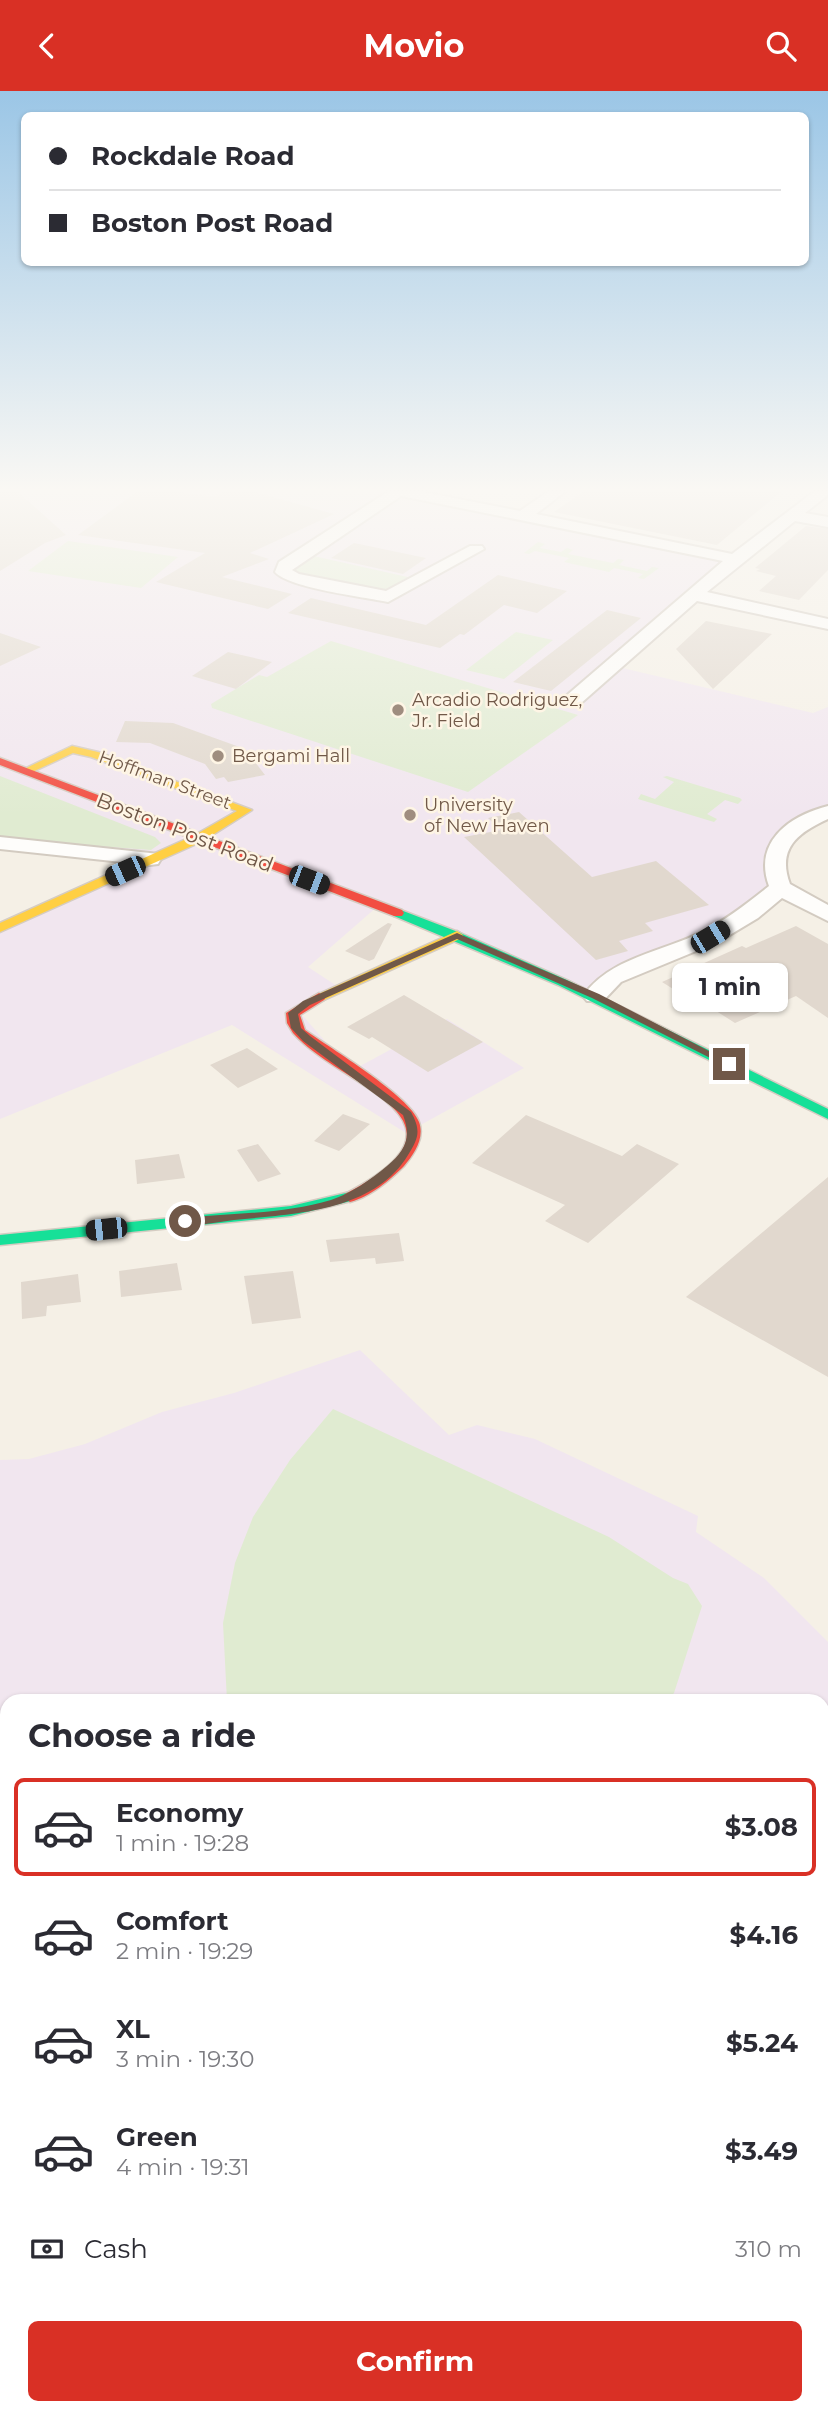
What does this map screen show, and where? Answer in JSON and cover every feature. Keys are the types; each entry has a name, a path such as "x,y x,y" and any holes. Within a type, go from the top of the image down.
{"street":[{"path":"573,699 691,599"},
{"path":"711,599 828,624"},
{"name":"Hoffman Street","path":"0,928 199,838 246,810 106,758 72,749 26,771"},
{"name":"Boston Post Road","path":"0,761 457,935 596,996 828,1115"},
{"path":"828,812 801,823 783,837 775,868 781,888 828,914"},
{"path":"0,843 150,859"},
{"path":"596,996 613,977 710,937 750,913 781,888"},
{"path":"0,1240 290,1211 334,1203 368,1187 405,1155 414,1138 408,1114 306,1038 296,1028 293,1013 307,1003 457,935"}],"shaded area":[{"name":"University of New Haven","path":"0,599 689,599 614,666 813,713 828,707 828,812 801,823 776,878 750,913 613,977 595,996 378,906 308,967 340,988 297,1009 351,1071 447,1019 524,1068 406,1133 232,1025 0,1119 0,928 149,859 0,844"},
{"path":"360,1350 449,1435 477,1425 535,1439 698,1516 696,1532 764,1578 828,1642 828,1694 0,1694 0,1460 29,1459 85,1444 162,1412 234,1393"}],"green space":[{"path":"516,632 553,640 504,679 466,670"},
{"name":"Arcadio Rodriguez, Jr. Field","path":"331,641 578,715 468,792 212,708 211,704 259,675 267,677"},
{"path":"0,776 155,837 161,843 151,850 0,839"},
{"path":"663,777 742,800 738,804 725,800 707,814 717,819 714,822 638,799 641,794 655,799 674,782"},
{"path":"333,1409 609,1537 673,1578 688,1584 702,1606 674,1693 227,1694 223,1623 235,1563 253,1517 290,1460"}],"building":[{"path":"228,599 283,599 268,609"},
{"path":"309,599 317,599 426,625 463,599 555,599 537,613 504,605 464,635 460,634 440,648 288,613"},
{"path":"607,610 641,618 551,691 513,682"},
{"path":"706,621 772,634 713,689 676,649"},
{"path":"0,633 41,647 0,666"},
{"path":"228,652 272,662 236,689 192,676"},
{"name":"Bergami Hall","path":"125,721 173,723 245,749 265,775 228,782 224,777 216,779 205,764 150,743 116,742"},
{"path":"519,812 592,877 656,861 709,905 645,923 653,931 619,941 628,951 596,960 464,837 501,830 488,818"},
{"path":"388,923 392,924 374,959 369,961 345,951"},
{"path":"796,926 828,944 828,1018 796,996 735,1023 713,1009 708,1011 662,982 742,946 746,948"},
{"path":"404,995 483,1042 428,1072 372,1037 369,1039 347,1027"},
{"path":"247,1048 278,1069 238,1088 210,1065"},
{"path":"343,1114 370,1124 339,1151 314,1141"},
{"path":"526,1115 622,1156 637,1144 679,1164 588,1243 545,1221 565,1205 472,1163"},
{"path":"258,1144 281,1174 258,1182 237,1150"},
{"path":"179,1154 185,1178 137,1184 135,1160"},
{"path":"828,1177 828,1377 686,1297"},
{"path":"399,1233 404,1261 376,1264 375,1258 330,1262 326,1240"},
{"path":"177,1263 182,1290 121,1297 119,1271"},
{"path":"293,1271 301,1318 252,1324 244,1276"},
{"path":"78,1274 81,1302 47,1306 46,1316 22,1319 21,1282"}],"traffic: fast":[{"path":"398,913 562,983 828,1115"},
{"path":"0,1240 291,1211 350,1197"}],"traffic: slow":[{"path":"0,928 199,838 246,810 94,754 72,749 26,771"},
{"path":"319,997 457,935"}],"traffic: jam":[{"path":"0,761 398,913"},
{"path":"319,997 293,1013 294,1023 300,1033 396,1102 413,1124 414,1135 410,1147 394,1168 350,1197"}],"place":[{"name":"Arcadio Rodriguez, Jr. Field","path":"398,710"},
{"name":"Bergami Hall","path":"218,756"},
{"name":"University of New Haven","path":"410,815"}],"route":[{"path":"185,1221 290,1211 334,1203 368,1187 399,1162 414,1138 408,1114 306,1038 296,1028 293,1013 307,1003 457,935 596,996 729,1064"}]}
